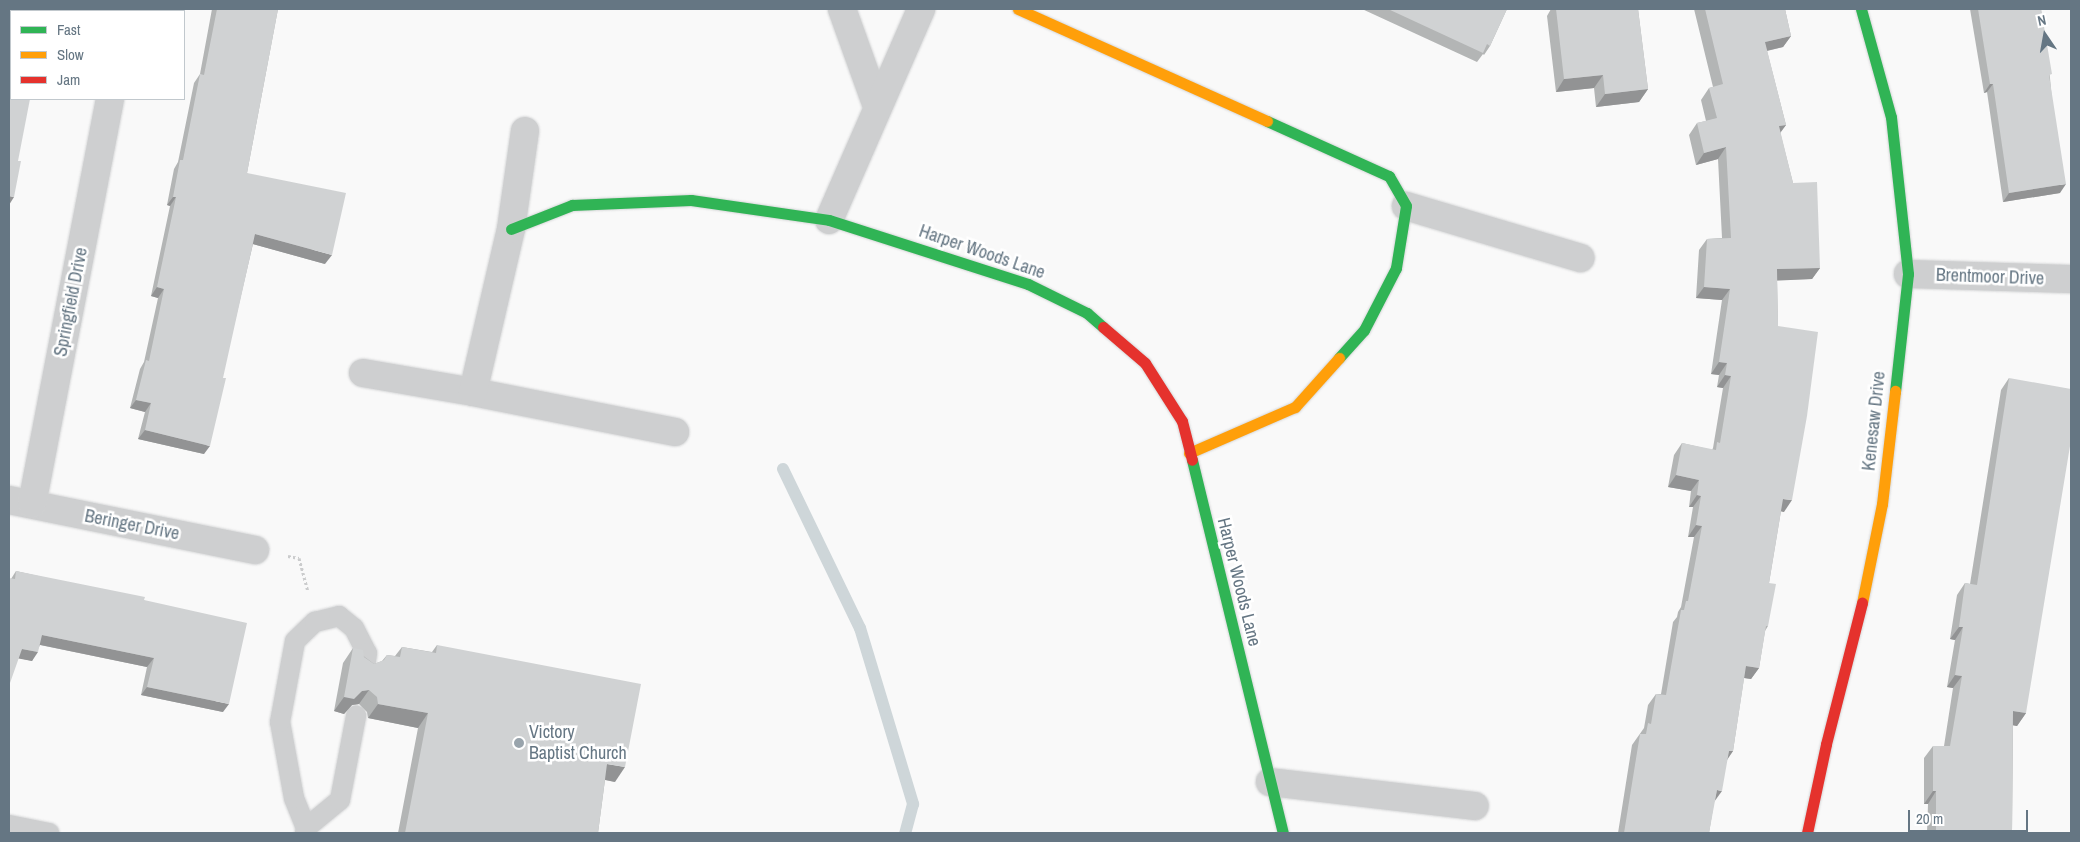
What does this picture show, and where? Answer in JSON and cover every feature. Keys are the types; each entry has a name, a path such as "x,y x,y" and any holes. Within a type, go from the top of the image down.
{"street":[{"path":"842,9 877,106"},
{"path":"828,220 921,9"},
{"path":"1018,9 1389,176 1406,206 1396,268 1364,330 1295,407 1189,453"},
{"name":"Kenesaw Drive","path":"1807,833 1826,744 1861,610 1882,504 1908,274 1891,117 1861,9"},
{"name":"Springfield Drive","path":"20,502 110,100"},
{"path":"473,392 511,229 525,131"},
{"name":"Harper Woods Lane","path":"511,229 572,204 691,200 828,220 1028,284 1087,313 1145,363 1182,421 1282,833"},
{"path":"1406,206 1580,258"},
{"name":"Brentmoor Drive","path":"1908,274 2071,279"},
{"path":"363,373 473,392 675,432"},
{"name":"Beringer Drive","path":"20,502 255,550"},
{"path":"1270,782 1475,806"}],"lane":[{"path":"356,716 340,800 306,831 294,798 280,722 295,641 315,622 339,616 354,628 367,653 365,667"},
{"path":"9,826 49,833"}],"path":[{"path":"255,550 300,558 315,622"}],"building":[{"path":"9,9 48,9 10,10 10,100 30,100 18,161 21,161 14,197 9,196"},
{"path":"217,9 278,9 247,173 346,193 332,255 255,234 223,378 226,378 210,446 145,430 151,403 136,400 146,360 149,361 164,289 157,287 176,197 173,197 180,160 183,160 200,74 204,75"},
{"path":"1388,9 1507,9 1490,46 1487,44 1483,53"},
{"path":"1556,9 1638,9 1648,89 1605,94 1603,75 1564,79"},
{"path":"1705,9 1785,9 1791,36 1765,42 1786,125 1779,126 1793,183 1817,182 1820,268 1777,269 1778,326 1818,332 1807,416 1792,500 1783,499 1769,583 1776,584 1759,668 1746,666 1733,751 1729,751 1722,791 1717,790 1709,833 1624,833 1640,734 1646,734 1648,723 1651,724 1656,694 1666,695 1681,610 1684,610 1686,601 1688,601 1702,526 1696,525 1701,496 1697,495 1699,480 1676,475 1682,443 1716,450 1717,442 1720,443 1731,376 1725,375 1727,363 1719,362 1730,289 1704,287 1707,239 1731,238 1726,147 1704,153 1697,123 1717,118 1709,88 1723,84"},
{"path":"1978,9 2041,9 2052,74 2049,75 2066,184 2009,193 1993,84 1990,84"},
{"path":"2009,378 2071,389 2071,440 2026,713 2013,711 2012,833 1936,833 1936,791 1933,791 1933,746 1950,746 1962,676 1955,675 1963,627 1959,627 1965,583 1977,585"},
{"path":"16,571 145,597 144,600 247,623 229,704 147,687 154,658 42,635 38,652 22,649 10,683 9,578 15,579"},
{"name":"Victory Baptist Church","path":"437,645 641,684 625,767 607,764 598,833 405,833 428,713 378,704 377,697 369,690 362,691 354,699 344,697 353,648 363,650 364,657 374,664 384,660 387,655 400,657 402,647 436,653"}],"waterway":[{"path":"783,469 860,628 913,804 905,833"}],"traffic: fast":[{"path":"1861,9 1891,117 1908,274 1895,391"},
{"path":"1267,121 1389,176 1406,206 1396,268 1364,330 1339,358"},
{"path":"511,229 572,205 691,200 829,220 1028,284 1087,313 1103,327"},
{"path":"1192,460 1283,833"}],"traffic: slow":[{"path":"1018,9 1267,121"},
{"path":"1189,453 1295,407 1339,358"},
{"path":"1862,603 1882,504 1895,391"}],"traffic: jam":[{"path":"1103,327 1145,363 1182,421 1192,460"},
{"path":"1807,833 1826,744 1862,603"}],"place":[{"name":"Victory Baptist Church","path":"519,743"}]}
